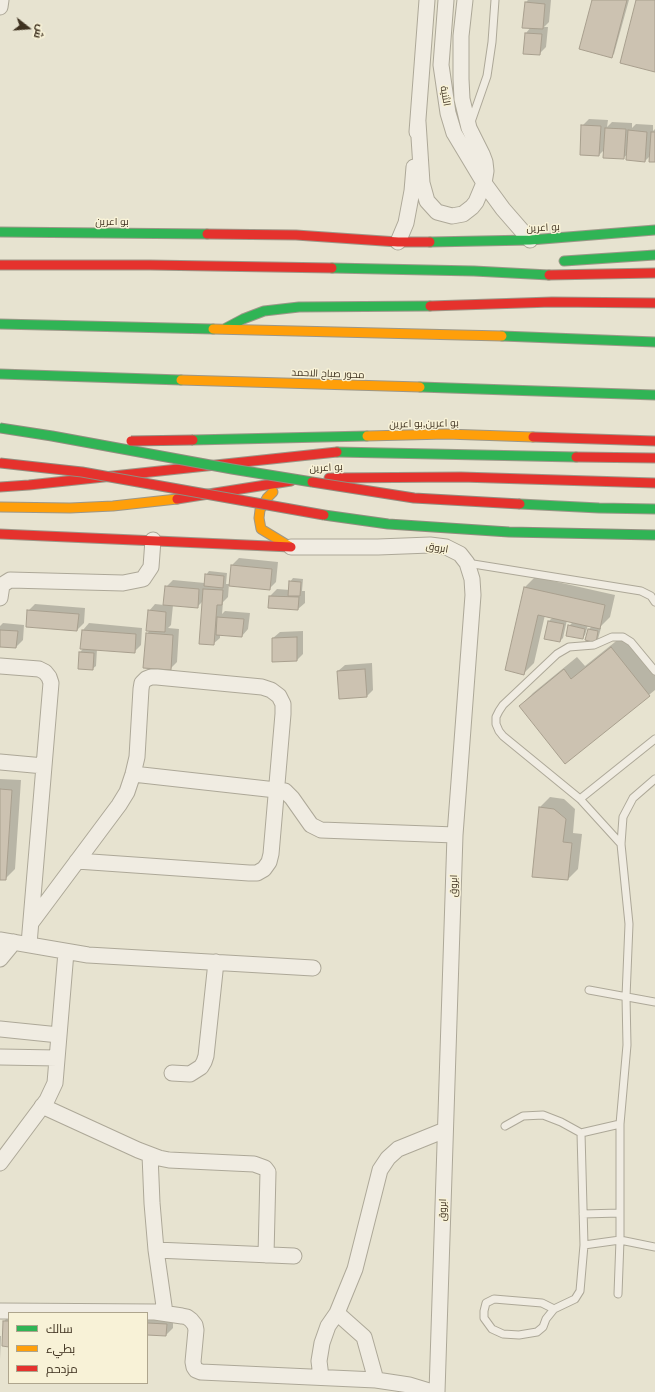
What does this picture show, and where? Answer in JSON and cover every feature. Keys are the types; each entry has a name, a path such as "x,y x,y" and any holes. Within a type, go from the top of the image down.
{"main road":[{"name":"بو اعرين","path":"0,232 296,235 398,242 579,238 655,230"},
{"path":"558,262 655,255"},
{"path":"474,271 521,264"},
{"path":"0,265 150,265 474,271 552,275 655,273"},
{"path":"221,330 264,311 300,307 381,307 552,302 655,303"},
{"path":"0,324 655,342"},
{"name":"محور صباح الاحمد","path":"0,374 655,395"},
{"path":"0,428 52,436 232,470 414,498 599,508 655,509"},
{"name":"بو اعرين,بو اعرين","path":"39,444 446,434 655,441"},
{"path":"0,488 339,452 655,458"},
{"path":"0,463 82,472 321,514 388,524 502,532 655,536"},
{"name":"بو اعرين","path":"0,507 70,508 113,506 283,482 329,478 461,477 655,483"},
{"path":"283,482 267,498 260,510 259,518 261,528 291,548"},
{"path":"0,534 153,540 291,548"}],"street":[{"path":"0,7 1,0"},
{"name":"الثنية","path":"398,242 406,223 412,191 426,0"},
{"name":"الثنية","path":"446,0 441,65 448,113 454,133 484,183 503,209 530,240"},
{"name":"الثنية","path":"418,122 422,182 427,201 437,212 452,216 463,214 476,202 484,183 486,171 485,162 469,128 462,99 461,36 465,0"},
{"path":"0,222 16,233"},
{"path":"0,598 2,585 10,580 123,583 143,579 151,567 153,540"},
{"name":"ابروق","path":"291,548 430,545 446,547 460,554 467,563 472,578 473,595 456,835 437,1392"},
{"path":"0,666 39,669 45,672 52,683 29,944"},
{"path":"31,923 77,861 119,805 127,792 137,757 141,689 142,683 146,679 157,677 262,687 271,690 279,696 283,704 276,790 270,858 264,869 257,873 248,873 77,861"},
{"path":"0,762 44,766"},
{"path":"133,774 285,791 289,794 311,825 321,830 456,835"},
{"path":"0,959 7,941 88,955 313,968"},
{"path":"0,1163 51,1094 55,1083 66,952"},
{"path":"172,1073 190,1074 201,1067 204,1062 206,1056 216,962"},
{"path":"0,1029 59,1035"},
{"path":"0,1057 57,1058"},
{"path":"42,1106 150,1155 170,1160 254,1164 265,1168 268,1172 266,1255"},
{"path":"321,1377 319,1361 322,1343 328,1326 337,1312 355,1269 380,1170 388,1158 398,1148 446,1130"},
{"path":"150,1155 156,1250 165,1313"},
{"path":"156,1250 294,1256"},
{"path":"0,1311 82,1312"},
{"path":"337,1312 364,1337 376,1380"},
{"path":"148,1313 165,1313 187,1317 192,1320 196,1330 193,1362 196,1370 200,1372 376,1380 409,1385 432,1392"}],"lane":[{"path":"469,128 487,76 492,42 495,0"},
{"path":"467,563 641,591 651,596 655,602"},
{"path":"621,844 580,799 503,736 496,724 496,717 499,711 557,654 569,647 594,645 612,637 623,636 631,642 655,671"},
{"path":"580,799 655,739"},
{"path":"618,1294 620,1240 620,1124 627,1045 626,997 629,924 621,844 623,817 627,807 633,798 655,779"},
{"path":"589,990 655,1002"},
{"path":"505,1126 523,1116 543,1115 561,1122 581,1133 620,1124"},
{"path":"554,1309 542,1303 494,1299 486,1304 484,1318 492,1329 503,1334 519,1335 537,1332 543,1327 546,1319 554,1309 575,1299 580,1291 584,1245 581,1133"},
{"path":"583,1214 620,1213"},
{"path":"584,1245 620,1240 655,1247"}],"building":[{"path":"592,0 627,0 612,58 579,49"},
{"path":"636,0 655,0 655,72 620,63"},
{"path":"525,2 545,4 543,29 522,28"},
{"path":"525,33 542,34 540,55 523,54"},
{"path":"581,125 601,126 599,156 580,155"},
{"path":"605,128 626,129 624,159 603,158"},
{"path":"628,130 647,132 645,162 626,160"},
{"path":"651,132 655,132 655,162 649,162"},
{"path":"231,565 272,569 270,590 229,586"},
{"path":"205,574 224,576 223,588 204,586"},
{"path":"289,581 301,582 300,596 288,596"},
{"path":"165,586 199,589 198,608 163,605"},
{"path":"524,587 605,605 600,629 538,615 524,675 505,670"},
{"path":"203,589 223,590 222,605 217,605 214,645 199,644"},
{"path":"269,596 299,597 298,610 268,608"},
{"path":"27,610 79,614 77,631 26,627"},
{"path":"148,610 166,612 165,632 146,631"},
{"path":"217,617 244,619 242,637 216,635"},
{"path":"548,621 564,624 560,642 544,639"},
{"path":"568,625 585,629 583,639 566,636"},
{"path":"588,629 598,631 596,643 585,640"},
{"path":"0,630 18,631 16,648 0,647"},
{"path":"82,630 136,634 135,653 80,649"},
{"path":"146,633 173,635 171,670 143,668"},
{"path":"297,637 297,661 272,662 272,638"},
{"path":"611,647 650,696 565,764 519,706 564,669 571,679"},
{"path":"79,652 94,653 93,670 78,669"},
{"path":"365,669 367,697 339,699 337,671"},
{"path":"0,789 12,790 6,880 0,880"},
{"path":"539,807 554,809 566,819 563,842 572,843 568,880 532,877"},
{"path":"3,1321 8,1321 8,1347 2,1346"},
{"path":"148,1323 167,1324 166,1336 148,1335"}],"traffic: fast":[{"path":"430,242 530,240 655,230"},
{"path":"0,232 207,234"},
{"path":"564,261 655,255"},
{"path":"332,268 474,271 549,275"},
{"path":"226,328 243,319 264,311 299,307 430,306"},
{"path":"0,324 213,329"},
{"path":"502,336 655,342"},
{"path":"0,374 181,380"},
{"path":"420,387 655,395"},
{"path":"0,428 312,482"},
{"path":"193,440 367,436"},
{"path":"337,452 576,457"},
{"path":"520,504 655,509"},
{"path":"324,515 388,524 509,532 655,535"}],"traffic: slow":[{"path":"213,329 502,336"},
{"path":"181,380 420,387"},
{"path":"367,436 446,434 533,437"},
{"path":"273,492 267,498 260,510 259,518 261,529 289,546"},
{"path":"0,507 70,508 113,506 177,499"}],"traffic: jam":[{"path":"207,234 296,235 398,242 430,242"},
{"path":"0,265 150,265 332,268"},
{"path":"549,275 655,273"},
{"path":"430,306 552,302 655,303"},
{"path":"533,437 655,441"},
{"path":"131,441 193,440"},
{"path":"0,487 337,452"},
{"path":"576,457 655,458"},
{"path":"0,463 82,472 324,515"},
{"path":"329,478 461,477 655,483"},
{"path":"177,499 291,481"},
{"path":"312,482 414,498 520,504"},
{"path":"0,534 291,547"}]}
